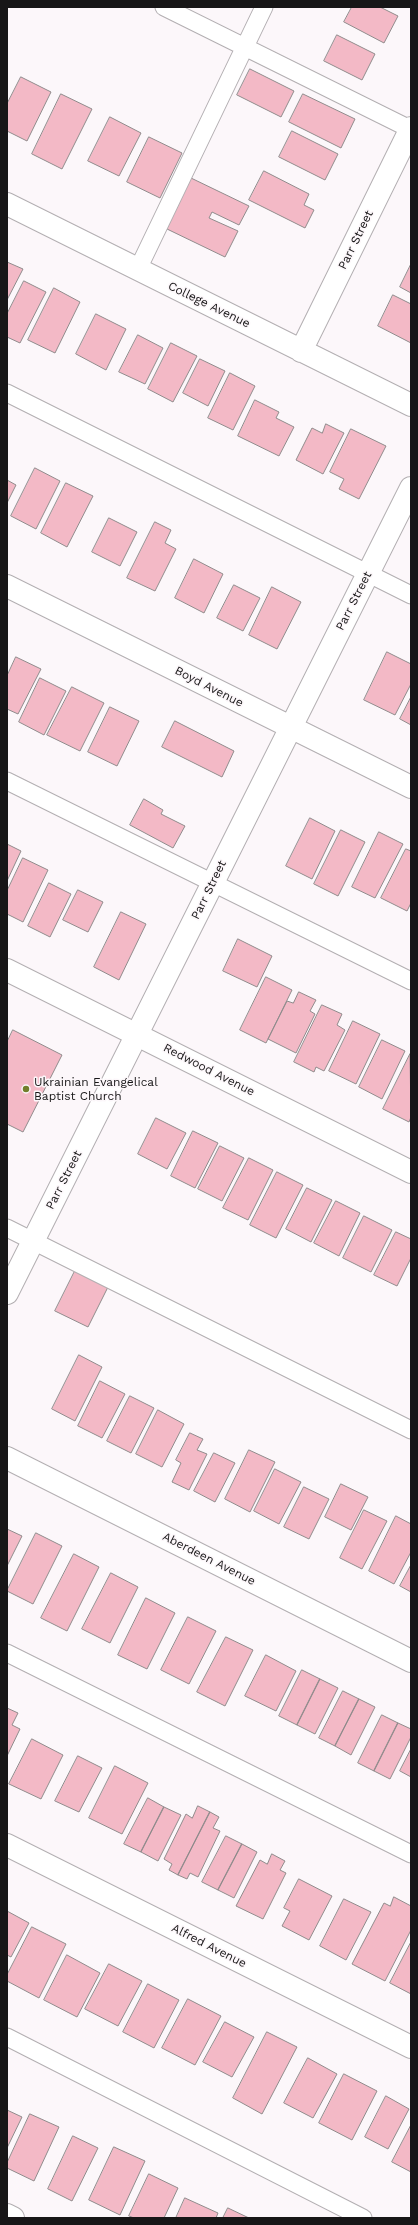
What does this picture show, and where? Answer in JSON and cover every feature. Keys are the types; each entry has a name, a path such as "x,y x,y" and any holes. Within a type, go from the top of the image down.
{"street":[{"name":"Parr Street","path":"301,351 411,129"},
{"name":"College Avenue","path":"7,204 411,406"},
{"name":"Parr Street","path":"7,1293 411,488"},
{"name":"Boyd Avenue","path":"7,586 411,788"},
{"name":"Redwood Avenue","path":"7,970 411,1172"},
{"name":"Aberdeen Avenue","path":"7,1458 411,1660"},
{"name":"Alfred Avenue","path":"7,1845 411,2047"},
{"path":"7,2215 13,2218"}],"lane":[{"path":"164,7 411,129"},
{"path":"138,269 264,7"},
{"path":"7,393 411,595"},
{"path":"7,781 411,982"},
{"path":"7,1228 411,1430"},
{"path":"7,1653 411,1854"},
{"path":"7,2037 363,2218"}],"building":[{"path":"352,7 380,7 398,16 384,43 344,22"},
{"path":"337,35 375,54 362,80 324,61"},
{"path":"250,69 294,91 281,117 237,95"},
{"path":"21,77 51,92 27,141 7,131 7,104"},
{"path":"61,94 92,109 62,169 32,154"},
{"path":"303,94 355,119 341,148 289,122"},
{"path":"110,117 141,133 119,176 88,161"},
{"path":"292,131 338,154 325,180 279,157"},
{"path":"149,137 182,153 160,198 127,182"},
{"path":"264,171 309,194 304,205 314,210 305,228 249,200"},
{"path":"191,178 249,206 239,225 212,212 209,218 238,231 225,257 167,229"},
{"path":"7,262 23,269 7,300"},
{"path":"411,264 411,293 400,287"},
{"path":"24,281 46,292 20,343 7,337 7,314"},
{"path":"54,288 80,302 55,353 28,340"},
{"path":"393,295 411,304 411,343 378,326"},
{"path":"96,314 126,329 106,370 76,354"},
{"path":"138,335 163,348 145,384 119,372"},
{"path":"171,343 197,356 173,402 148,389"},
{"path":"200,359 225,371 208,406 183,393"},
{"path":"230,373 255,386 233,430 208,418"},
{"path":"255,400 279,412 276,418 294,427 279,456 238,436"},
{"path":"326,424 344,433 323,474 296,460 312,428 322,433"},
{"path":"351,429 386,446 359,499 339,489 344,479 330,472"},
{"path":"35,468 60,481 36,529 11,516"},
{"path":"7,480 16,485 7,503"},
{"path":"66,483 93,496 67,547 41,533"},
{"path":"109,518 137,532 120,566 92,552"},
{"path":"155,522 171,530 165,543 176,549 155,591 127,578"},
{"path":"194,559 223,574 204,613 175,598"},
{"path":"234,585 260,598 243,631 217,618"},
{"path":"272,587 301,602 277,649 249,635"},
{"path":"387,652 411,664 411,684 395,715 364,700"},
{"path":"16,657 41,669 18,714 7,709 7,676"},
{"path":"40,678 66,691 44,735 19,722"},
{"path":"72,687 104,703 80,751 47,735"},
{"path":"411,697 411,725 400,719"},
{"path":"110,707 139,721 117,766 88,752"},
{"path":"175,721 234,751 222,777 162,747"},
{"path":"144,799 163,810 161,814 185,826 173,848 130,825"},
{"path":"310,818 335,831 312,879 286,866"},
{"path":"341,830 365,842 338,896 314,884"},
{"path":"379,832 403,844 375,898 352,887"},
{"path":"7,844 21,851 7,881"},
{"path":"406,849 411,851 411,903 407,911 381,898"},
{"path":"23,858 48,870 23,922 7,914 7,891"},
{"path":"49,883 71,894 50,937 28,926"},
{"path":"78,890 103,902 88,932 63,920"},
{"path":"121,912 146,924 119,980 94,967"},
{"path":"238,939 272,956 257,987 223,971"},
{"path":"266,977 292,990 266,1043 240,1030"},
{"path":"299,992 316,1000 310,1011 315,1014 296,1053 268,1039 287,1001 293,1003"},
{"path":"322,1005 342,1014 337,1025 345,1030 324,1071 316,1067 314,1072 294,1062"},
{"path":"353,1021 380,1034 356,1084 329,1071"},
{"name":"Ukrainian Evangelical Baptist Church","path":"13,1030 62,1055 23,1132 7,1124 7,1042"},
{"path":"382,1040 405,1051 382,1099 359,1087"},
{"path":"410,1054 411,1117 409,1122 383,1109"},
{"path":"156,1118 186,1133 167,1169 138,1154"},
{"path":"193,1131 218,1143 195,1188 171,1176"},
{"path":"220,1146 244,1158 222,1201 198,1189"},
{"path":"249,1158 273,1170 248,1220 223,1208"},
{"path":"277,1172 303,1185 276,1238 250,1225"},
{"path":"307,1188 332,1200 311,1242 286,1229"},
{"path":"336,1201 360,1213 339,1256 314,1243"},
{"path":"364,1216 392,1230 371,1272 343,1258"},
{"path":"396,1232 411,1239 411,1258 397,1286 374,1275"},
{"path":"75,1271 108,1287 88,1327 55,1311"},
{"path":"79,1355 102,1367 75,1421 52,1409"},
{"path":"100,1381 125,1394 102,1438 78,1426"},
{"path":"130,1396 154,1408 131,1453 107,1441"},
{"path":"158,1410 184,1424 162,1467 136,1454"},
{"path":"190,1433 203,1439 197,1450 207,1454 189,1490 172,1482 181,1463 176,1460"},
{"path":"249,1450 275,1462 250,1512 225,1499"},
{"path":"214,1453 235,1463 215,1502 194,1491"},
{"path":"275,1469 301,1482 279,1524 254,1511"},
{"path":"341,1484 368,1497 351,1530 325,1517"},
{"path":"304,1487 329,1499 309,1539 284,1527"},
{"path":"364,1510 387,1521 362,1569 340,1558"},
{"path":"396,1516 411,1524 411,1552 394,1584 369,1571"},
{"path":"7,1529 22,1536 7,1566"},
{"path":"36,1533 62,1546 33,1604 7,1591"},
{"path":"74,1554 99,1567 67,1631 41,1618"},
{"path":"411,1565 411,1592 400,1586"},
{"path":"111,1573 138,1587 110,1643 82,1629"},
{"path":"146,1598 175,1613 147,1669 118,1655"},
{"path":"188,1617 216,1631 189,1684 161,1670"},
{"path":"226,1637 253,1650 225,1706 197,1692"},
{"path":"266,1655 296,1671 276,1711 245,1696"},
{"path":"302,1670 320,1679 297,1725 279,1716"},
{"path":"320,1679 338,1688 315,1734 297,1725"},
{"path":"343,1691 359,1699 335,1746 319,1738"},
{"path":"359,1699 375,1707 351,1755 335,1746"},
{"path":"7,1708 18,1713 12,1725 20,1729 7,1756"},
{"path":"382,1715 398,1723 374,1771 358,1763"},
{"path":"398,1723 411,1729 411,1737 390,1779 374,1771"},
{"path":"32,1739 63,1755 41,1799 9,1784"},
{"path":"411,1749 411,1777 400,1771"},
{"path":"78,1756 102,1768 79,1812 55,1801"},
{"path":"115,1766 148,1783 122,1834 89,1818"},
{"path":"148,1798 164,1807 141,1852 124,1844"},
{"path":"198,1806 210,1812 178,1875 169,1870 172,1864 164,1859 186,1814 192,1818"},
{"path":"164,1807 181,1815 158,1861 141,1852"},
{"path":"210,1812 219,1817 213,1828 220,1831 198,1877 190,1873 187,1879 178,1875"},
{"path":"226,1836 242,1844 218,1890 202,1882"},
{"path":"242,1844 257,1852 234,1898 218,1890"},
{"path":"272,1854 285,1861 280,1870 286,1873 263,1919 236,1906 260,1860 267,1864"},
{"path":"299,1879 332,1896 309,1940 282,1926 290,1911 284,1908"},
{"path":"394,1897 411,1906 411,1930 385,1981 352,1964 384,1903 390,1906"},
{"path":"344,1899 371,1912 346,1960 320,1946"},
{"path":"7,1911 29,1923 11,1957 7,1955"},
{"path":"32,1927 66,1944 39,1998 7,1981 7,1975"},
{"path":"411,1942 411,1994 390,1983"},
{"path":"67,1955 100,1973 77,2017 44,2000"},
{"path":"109,1964 142,1981 118,2026 85,2009"},
{"path":"148,1984 179,2000 154,2048 123,2032"},
{"path":"188,1999 221,2016 195,2065 162,2048"},
{"path":"225,2022 254,2037 232,2077 203,2062"},
{"path":"267,2032 297,2047 262,2114 233,2098"},
{"path":"308,2058 337,2074 313,2118 284,2103"},
{"path":"344,2074 377,2091 352,2140 319,2123"},
{"path":"386,2096 409,2109 388,2149 365,2137"},
{"path":"7,2110 22,2117 7,2148"},
{"path":"30,2114 59,2127 34,2181 7,2168 7,2163"},
{"path":"411,2125 411,2172 392,2162"},
{"path":"73,2136 98,2148 72,2201 48,2189"},
{"path":"114,2147 145,2161 120,2215 89,2200"},
{"path":"149,2174 178,2188 164,2218 134,2218 129,2216"},
{"path":"185,2198 218,2213 216,2218 176,2218"},
{"path":"228,2208 249,2218 223,2218"}],"place":[{"name":"Ukrainian Evangelical Baptist Church","path":"26,1089"}]}
